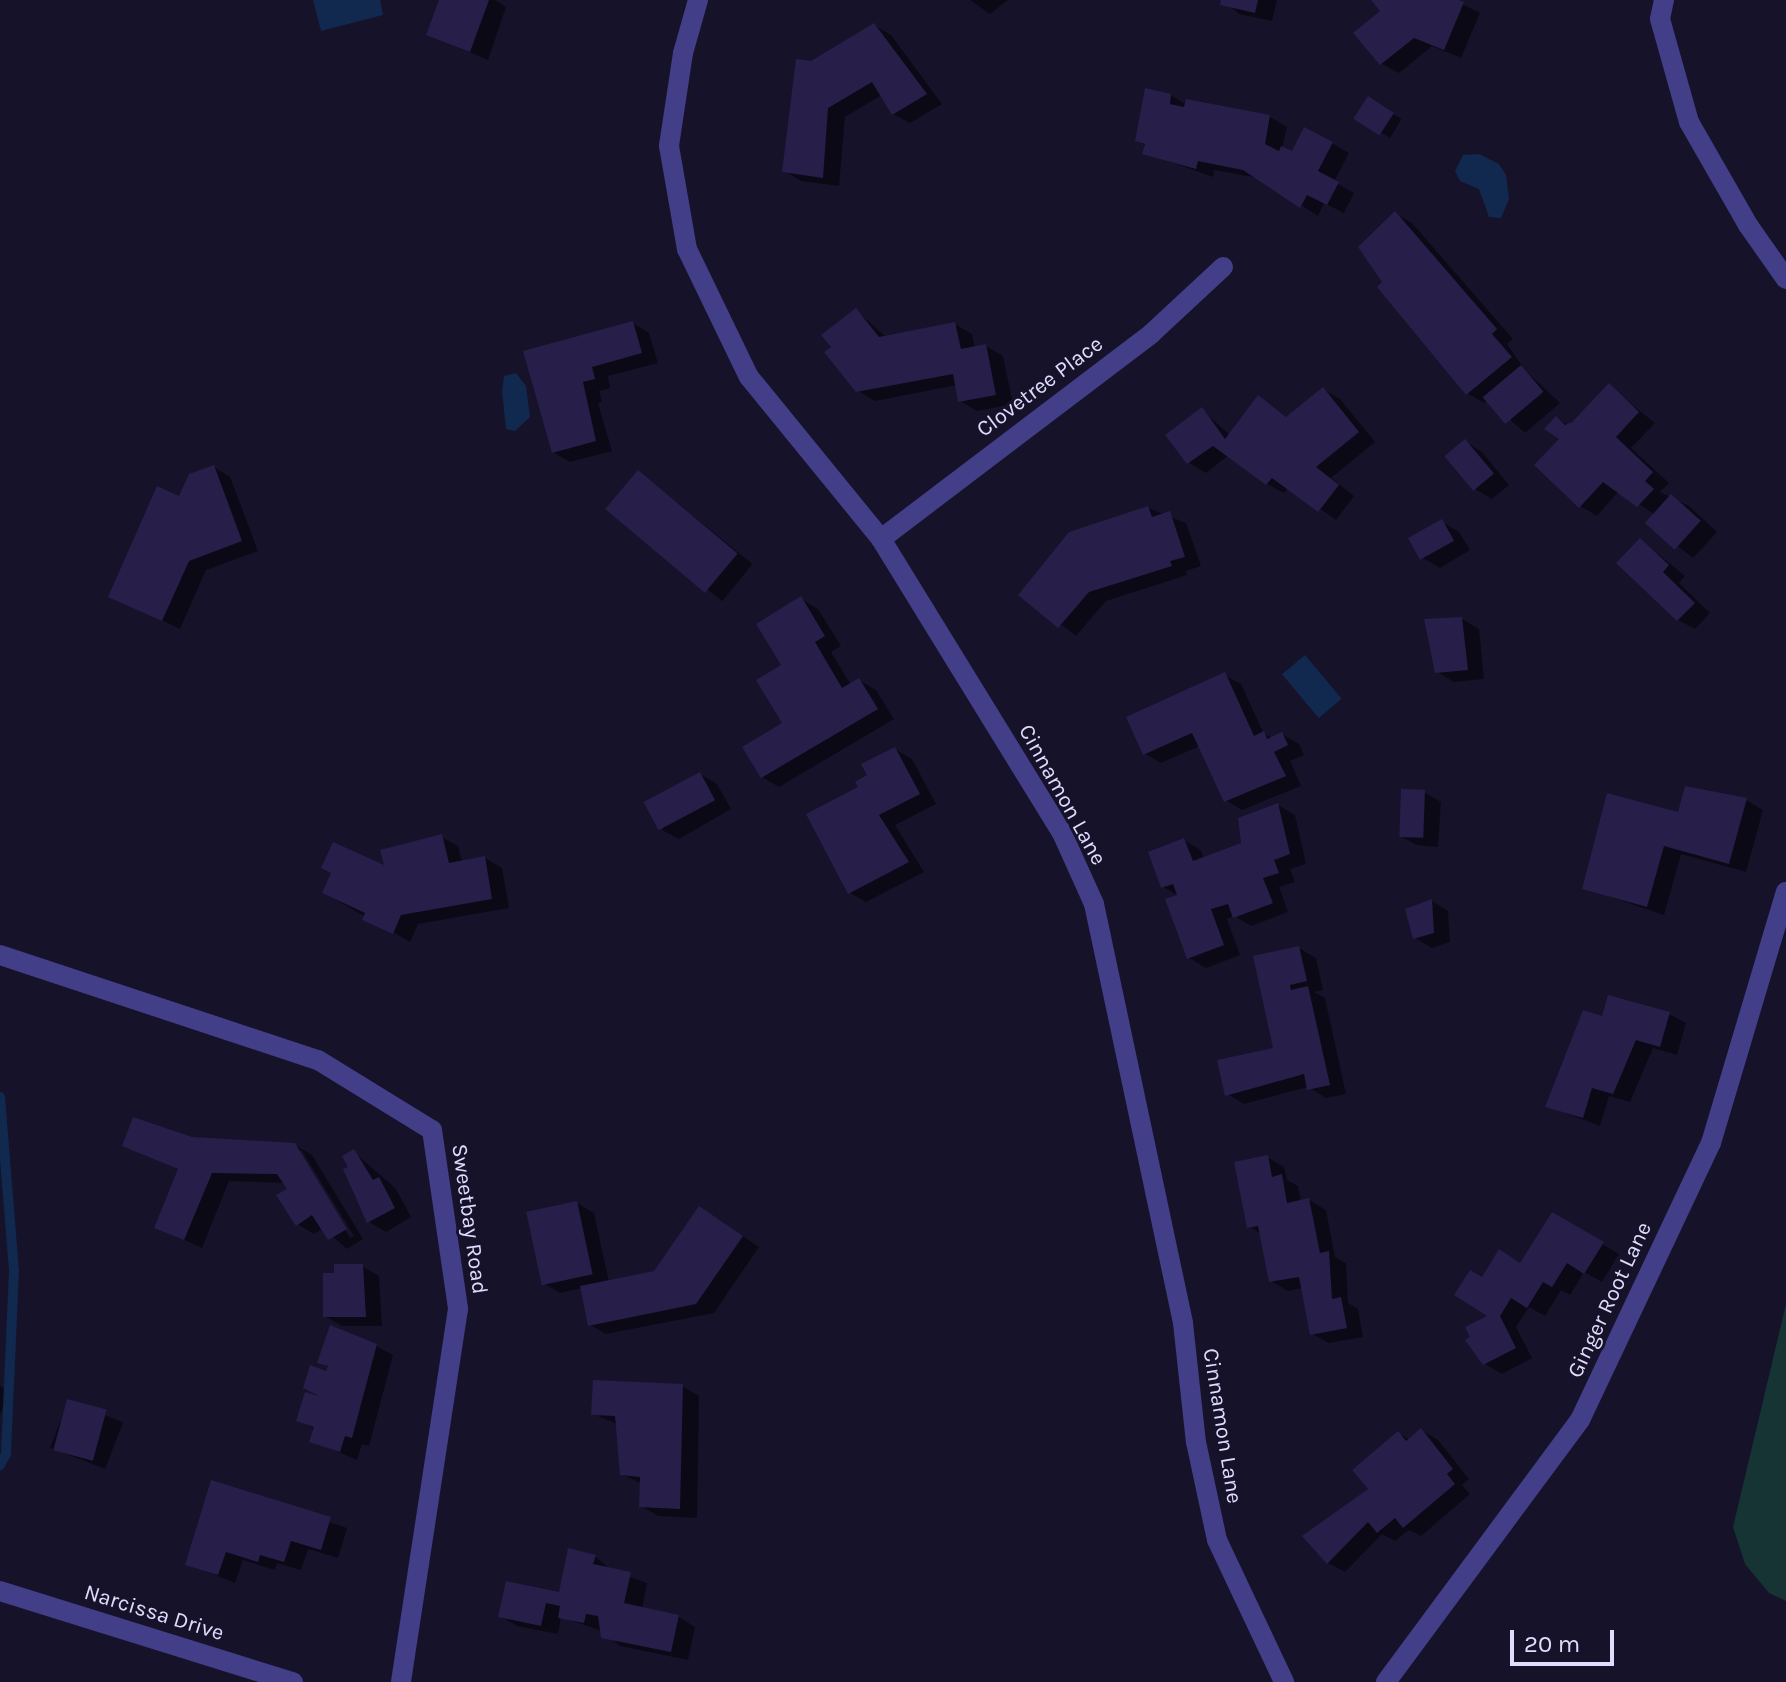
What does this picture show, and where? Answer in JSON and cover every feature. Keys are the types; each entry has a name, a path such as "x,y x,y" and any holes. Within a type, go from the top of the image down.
{"street":[{"name":"Cinnamon Lane","path":"698,0 683,53 669,146 687,249 749,377 881,539 1062,833 1094,904 1183,1323 1196,1442 1217,1540 1284,1682"},
{"path":"1664,0 1660,19 1689,122 1748,225 1786,279"},
{"name":"Clovetree Place","path":"881,539 1152,333 1223,267"},
{"name":"Ginger Root Lane","path":"1386,1682 1580,1420 1711,1143 1786,892"},
{"name":"Sweetbay Road","path":"0,955 318,1060 432,1130 458,1309 401,1682"},
{"name":"Narcissa Drive","path":"0,1591 293,1682"}],"green space":[{"path":"1786,1304 1786,1601 1769,1593 1745,1564 1733,1527"}],"water":[{"path":"313,0 380,0 383,15 321,31"},
{"path":"1479,154 1499,164 1506,175 1509,199 1501,218 1489,217 1479,189 1460,181 1455,171 1463,155"},
{"path":"516,373 526,386 530,417 515,431 506,429 502,391 504,376"},
{"path":"1305,655 1342,699 1319,718 1282,674"}],"building":[{"path":"439,0 489,0 470,52 426,35"},
{"path":"1221,0 1258,0 1255,13 1220,5"},
{"path":"1371,0 1464,2 1444,50 1414,38 1380,65 1353,33 1380,11"},
{"path":"874,23 927,94 892,115 872,82 828,108 823,178 782,172 796,59 811,61"},
{"path":"1145,88 1171,94 1170,104 1184,107 1186,99 1270,115 1265,144 1279,151 1281,146 1292,151 1304,127 1333,142 1318,171 1339,182 1327,205 1307,195 1300,208 1243,170 1198,161 1196,169 1142,154 1145,144 1135,141"},
{"path":"1368,96 1394,113 1379,136 1353,119"},
{"path":"1395,211 1497,329 1492,334 1512,357 1466,395 1377,287 1382,282 1358,247"},
{"path":"856,308 879,337 955,322 961,349 986,344 996,395 958,402 953,374 856,392 824,352 831,347 821,335"},
{"path":"633,321 642,353 592,367 595,379 583,382 596,441 552,453 523,351"},
{"path":"1521,365 1543,392 1505,424 1483,397"},
{"path":"1609,383 1639,412 1616,437 1653,472 1645,481 1654,489 1637,507 1603,482 1579,508 1534,465 1559,439 1544,429 1556,416 1565,425 1572,422"},
{"path":"1323,387 1359,432 1316,467 1339,485 1318,512 1272,478 1266,485 1213,446 1187,464 1165,435 1202,407 1225,439 1258,395 1286,417"},
{"path":"1465,439 1494,473 1473,491 1444,456"},
{"path":"214,465 242,541 189,561 162,621 108,597 157,486 179,496 189,474"},
{"path":"638,470 738,554 705,593 605,509"},
{"path":"1671,494 1701,521 1675,550 1645,523"},
{"path":"1148,506 1152,517 1170,511 1185,557 1170,561 1172,566 1089,592 1058,628 1018,595 1069,532"},
{"path":"1442,519 1454,541 1420,560 1408,538"},
{"path":"1640,538 1669,565 1663,572 1695,603 1677,621 1616,563"},
{"path":"801,596 825,636 815,642 842,688 859,678 878,709 761,778 742,747 782,723 756,680 781,665 756,624"},
{"path":"1462,617 1468,670 1435,673 1424,619"},
{"path":"1225,672 1254,736 1264,731 1267,739 1282,732 1288,745 1274,752 1286,776 1224,802 1192,733 1143,755 1126,717"},
{"path":"895,747 920,794 879,815 909,862 848,894 806,814 858,787 855,782 867,775 861,764"},
{"path":"700,772 715,800 659,830 643,802"},
{"path":"1685,786 1747,798 1729,864 1664,846 1647,907 1582,889 1607,793 1678,812"},
{"path":"1401,789 1425,790 1423,838 1399,837"},
{"path":"1278,803 1290,854 1274,860 1279,873 1263,878 1273,903 1233,918 1228,904 1211,909 1224,945 1187,959 1165,899 1177,895 1173,884 1161,888 1148,852 1184,838 1193,861 1241,843 1238,818"},
{"path":"442,834 449,863 485,856 492,899 401,915 393,934 362,920 365,913 322,893 331,873 321,868 333,842 384,865 380,850"},
{"path":"1432,899 1434,933 1413,939 1405,909"},
{"path":"1299,946 1307,981 1290,985 1291,990 1308,986 1330,1085 1307,1090 1304,1074 1225,1096 1217,1060 1273,1048 1253,956"},
{"path":"1608,995 1670,1012 1660,1047 1636,1040 1613,1094 1592,1088 1583,1118 1545,1107 1583,1010 1602,1016"},
{"path":"133,1117 192,1137 295,1143 347,1229 328,1240 312,1215 296,1226 276,1195 287,1189 277,1174 212,1173 184,1240 154,1228 178,1169 122,1146"},
{"path":"354,1149 373,1180 379,1177 395,1208 367,1223 343,1169 348,1167 342,1156"},
{"path":"1268,1155 1272,1177 1282,1174 1287,1203 1309,1198 1320,1253 1329,1251 1332,1299 1341,1297 1347,1328 1310,1335 1299,1277 1269,1282 1258,1226 1247,1228 1234,1162"},
{"path":"577,1201 593,1274 542,1285 526,1212"},
{"path":"699,1206 743,1236 696,1304 588,1326 580,1286 654,1271"},
{"path":"1552,1212 1604,1242 1584,1274 1567,1263 1552,1287 1543,1282 1527,1308 1511,1298 1500,1316 1516,1348 1483,1365 1465,1340 1470,1337 1465,1327 1487,1316 1454,1295 1470,1270 1482,1277 1499,1249 1520,1263"},
{"path":"334,1264 363,1264 366,1317 323,1317 323,1273 334,1273"},
{"path":"330,1325 377,1344 352,1438 345,1436 340,1452 309,1442 314,1427 296,1421 305,1392 319,1396 303,1388 310,1365 326,1371 328,1366 317,1363"},
{"path":"593,1380 683,1384 680,1509 639,1507 640,1477 620,1475 615,1416 591,1415"},
{"path":"67,1399 107,1410 93,1461 53,1450"},
{"path":"1421,1428 1453,1469 1447,1474 1455,1484 1403,1528 1395,1518 1377,1533 1368,1522 1327,1564 1302,1536 1368,1489 1352,1470 1398,1431 1406,1441"},
{"path":"211,1480 331,1517 321,1550 291,1541 284,1562 260,1555 258,1562 226,1552 218,1575 185,1565"},
{"path":"568,1548 596,1555 593,1564 631,1572 624,1603 679,1615 671,1652 601,1638 598,1616 586,1614 584,1623 558,1618 560,1606 546,1603 541,1626 498,1617 506,1581 559,1592"}],"waterway":[{"path":"0,1097 14,1270 6,1454 0,1465"}]}
